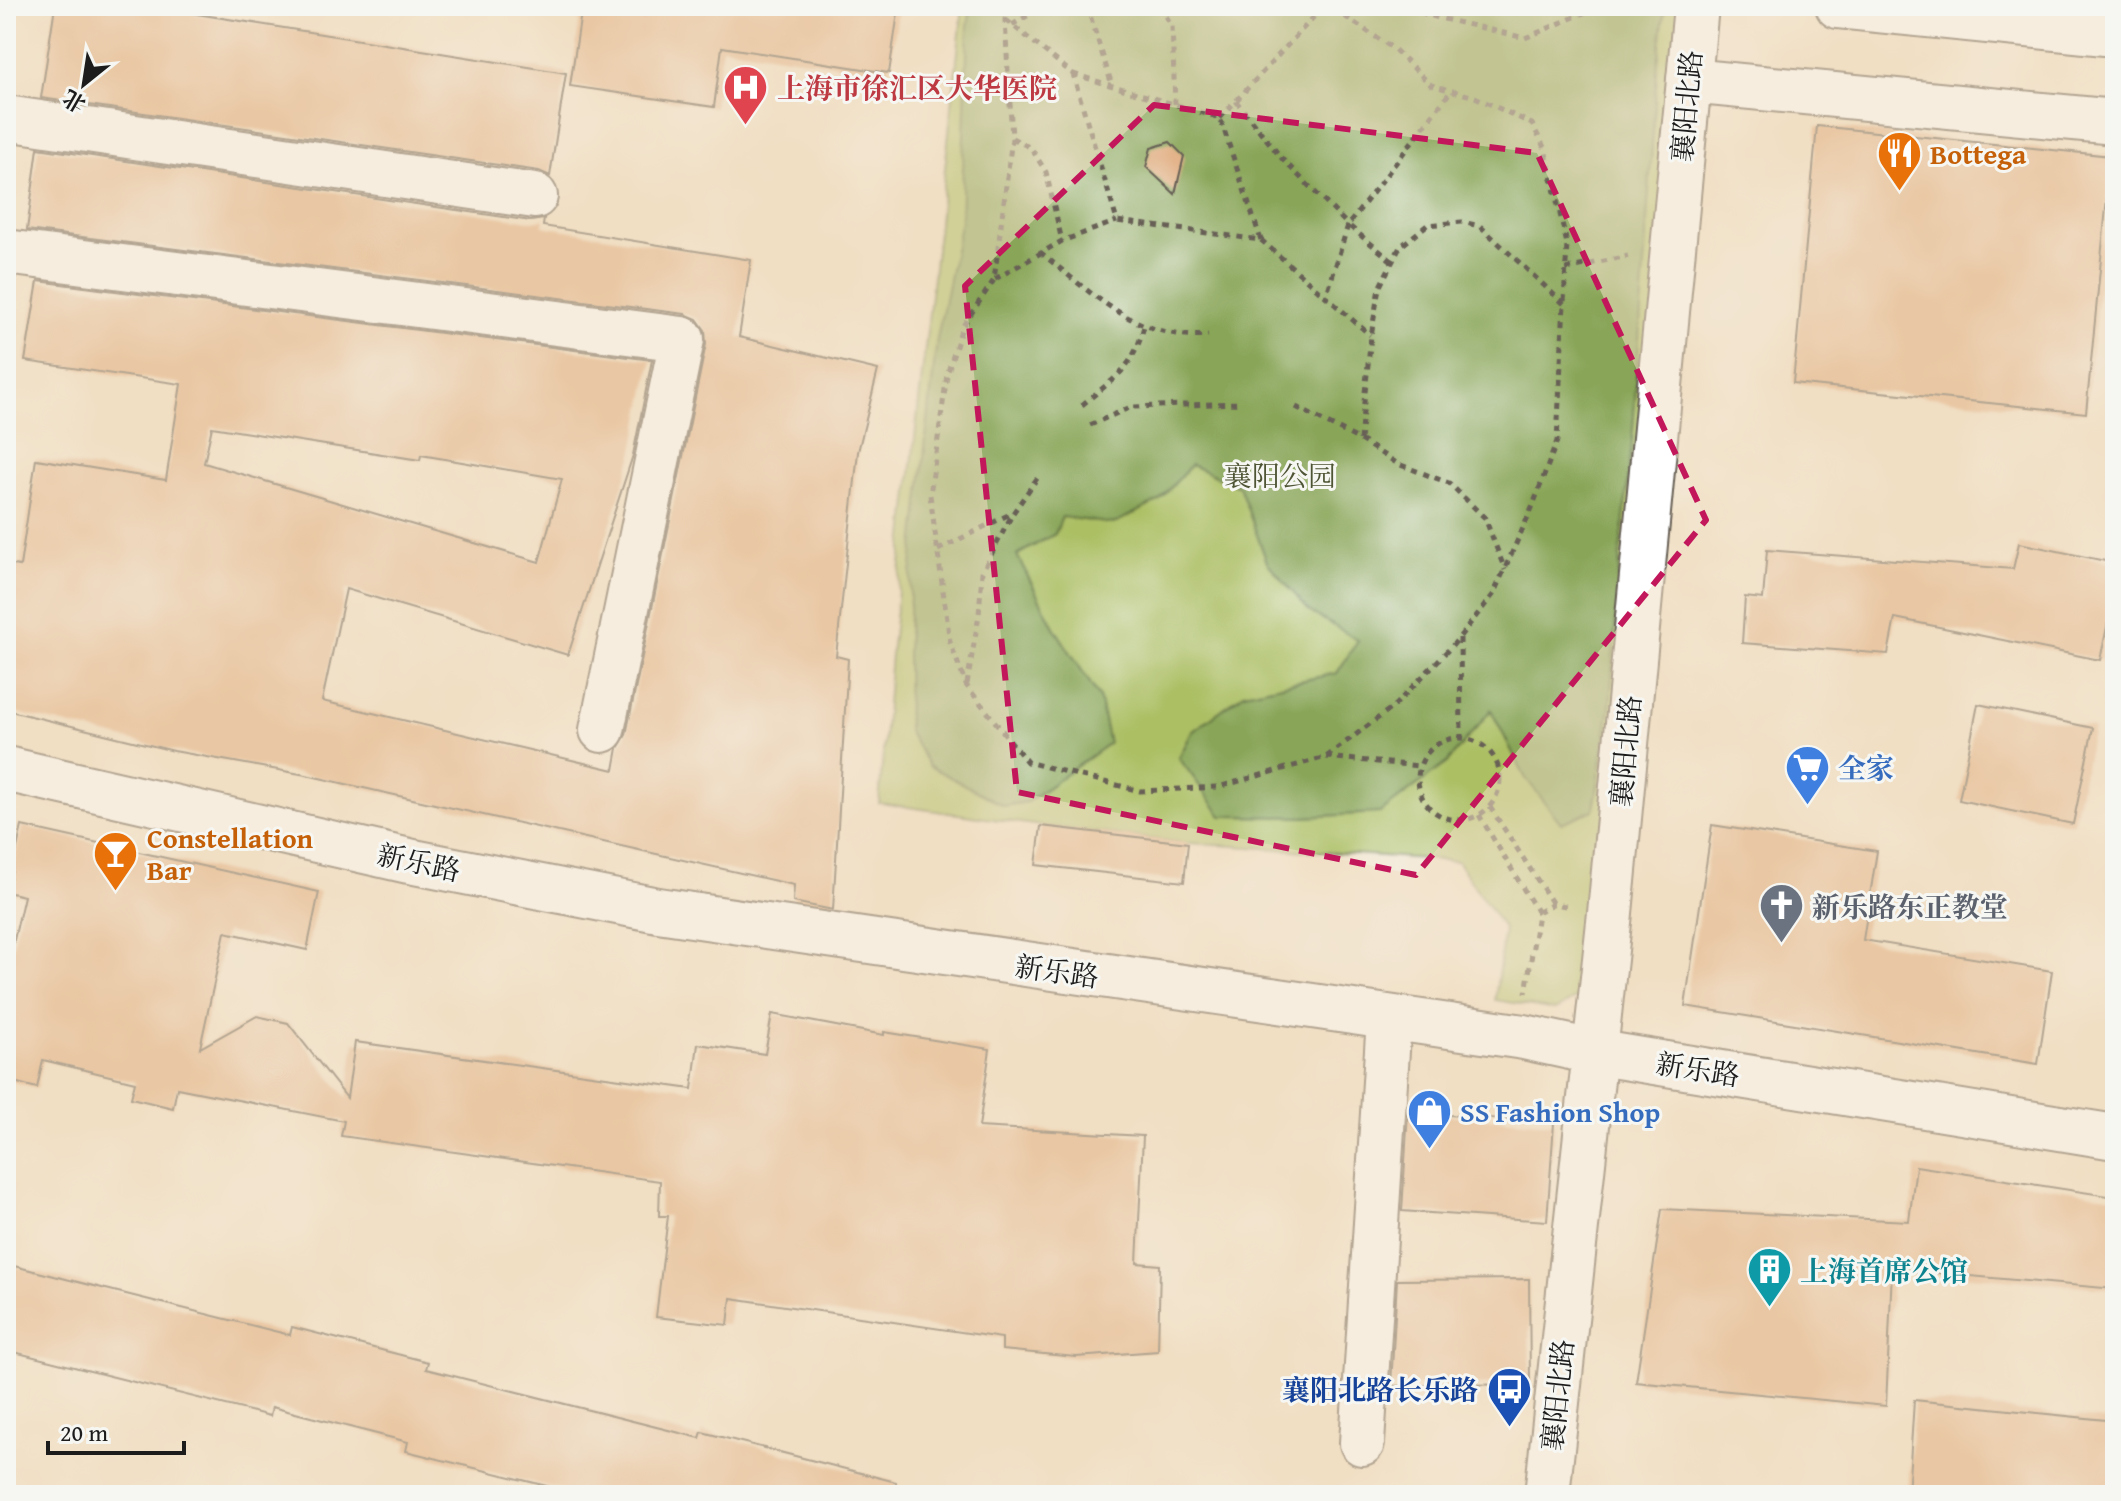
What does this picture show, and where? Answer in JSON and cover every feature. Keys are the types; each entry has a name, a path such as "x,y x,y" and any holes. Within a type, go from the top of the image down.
{"street":[{"name":"襄阳北路","path":"1547,1495 1610,913 1696,6"},
{"path":"1838,6 2115,34"},
{"path":"1689,81 2115,122"},
{"path":"6,118 535,196"},
{"path":"6,252 682,339 602,730"},
{"name":"新乐路","path":"6,769 409,861 658,910 1524,1037 1593,1052 2115,1137"},
{"path":"1362,1443 1389,1019"}],"path":[{"path":"994,280 1012,138 1005,20 1007,6"},
{"path":"1012,25 1044,6"},
{"path":"1087,6 1113,86"},
{"path":"1160,6 1172,26 1175,104"},
{"path":"1220,118 1326,6 1394,49 1431,85 1475,97 1532,124 1553,174 1567,244 1557,441 1505,571 1493,595 1460,636 1394,706 1326,757"},
{"path":"1410,6 1427,15 1525,38 1584,13 1589,6"},
{"path":"1005,20 1073,74 1220,118"},
{"path":"1073,74 1117,221"},
{"path":"1326,297 1348,225 1451,91"},
{"path":"1236,101 1283,160 1348,225 1392,261"},
{"path":"1220,118 1261,240 1371,336"},
{"path":"1012,138 1031,148 1046,172 1062,241"},
{"path":"1261,240 1117,221 1062,241 994,280 962,327 947,375 930,495 950,642 966,685 1027,762 1140,791 1218,787 1326,757 1419,766"},
{"path":"1360,440 1379,288 1400,247 1427,225 1462,222 1480,226 1565,304"},
{"path":"1040,252 1126,318 1156,332 1185,337 1208,335"},
{"path":"1566,269 1639,254"},
{"path":"1082,405 1127,368 1139,348 1144,326"},
{"path":"1090,425 1131,407 1240,403"},
{"path":"1296,407 1360,440 1398,464 1449,483 1485,518 1505,571"},
{"path":"966,685 979,615 982,572 1013,513 1038,477"},
{"path":"938,550 1013,513"},
{"path":"1460,636 1461,737"},
{"path":"1461,737 1485,746 1500,769 1498,795 1490,807 1466,820 1452,820 1438,815 1427,806 1420,794 1417,780 1419,766 1426,753 1436,744 1461,737"},
{"path":"1490,807 1553,904"},
{"path":"1479,815 1538,913 1525,1005 1524,1037"}],"highlighted area":[{"path":"1154,105 1537,153 1706,520 1416,875 1017,792 965,286"}],"green space":[{"name":"襄阳公园","path":"963,6 1685,6 1588,991 1556,1010 1495,1000 1504,929 1457,861 1188,843 879,803 891,654"},
{"name":"襄阳公园","path":"971,6 1665,6 1657,72 1632,444 1620,555 1610,707 1594,810 1561,823 1525,777 1491,710 1448,762 1380,813 1304,817 1222,816 1179,758 1192,732 1244,693 1337,673 1358,640 1310,612 1267,562 1239,486 1191,465 1159,501 1113,524 1062,517 1055,534 1017,555 1054,627 1099,697 1109,743 1027,802 1004,806 929,766 908,731 907,652 911,575 937,339 961,220"}],"building":[{"path":"55,6 147,6 566,73 550,176 539,171 41,98"},
{"path":"582,6 899,6 889,73 722,47 714,107 570,86"},
{"path":"1817,126 2111,156 2086,413 1793,383"},
{"path":"1170,142 1184,156 1175,194 1146,167 1151,148"},
{"path":"38,148 531,221 544,219 543,226 751,260 739,337 878,370 858,452 836,656 848,659 833,910 793,902 794,885 306,775 174,751 6,710 6,564 20,566 36,459 166,480 181,384 25,361 38,281 652,360 633,455 568,655 346,589 322,701 614,770 618,748 626,735 706,344 705,330 697,319 685,314 27,230","holes":["212,427 420,460 421,455 562,479 539,562 204,463"]},
{"path":"2019,543 2115,563 2115,589 2100,660 1895,618 1888,654 1742,643 1745,597 1763,599 1767,550 2013,569"},
{"path":"1978,704 2093,728 2073,824 1959,800"},
{"name":"新乐路东正教堂","path":"1712,825 1877,851 1863,940 2052,971 2038,1064 1685,1006"},
{"path":"22,826 319,892 307,950 225,932 200,1048 257,1016 288,1023 347,1098 355,1042 692,1089 698,1044 765,1054 772,1014 884,1035 884,1032 990,1049 979,1127 1143,1136 1137,1263 1160,1265 1158,1351 1076,1357 1002,1350 1002,1338 731,1298 728,1325 656,1317 668,1216 659,1216 660,1181 341,1136 344,1121 177,1088 173,1108 131,1098 135,1082 43,1060 37,1088 6,1080 6,975 24,896 7,892"},
{"path":"1041,826 1188,843 1184,882 1036,865"},
{"path":"1408,1112 1554,1123 1547,1221 1402,1211"},
{"name":"上海首席公馆","path":"1916,1166 2115,1197 2115,1289 1892,1269 1886,1406 1636,1382 1662,1209 1909,1221"},
{"path":"6,1264 290,1335 292,1327 428,1362 426,1369 700,1438 702,1432 896,1482 895,1495 583,1495 406,1451 408,1442 272,1407 270,1416 6,1350"},
{"path":"1529,1279 1530,1384 1391,1386 1397,1280"},
{"path":"1914,1400 2115,1421 2115,1495 1908,1495"}],"place":[{"name":"上海市徐汇区大华医院","path":"746,126"},
{"name":"Bottega","path":"1899,192"},
{"name":"全家","path":"1807,806"},
{"name":"Constellation Bar","path":"116,892"},
{"name":"新乐路东正教堂","path":"1781,945"},
{"name":"SS Fashion Shop","path":"1429,1150"},
{"name":"上海首席公馆","path":"1769,1309"},
{"name":"襄阳北路长乐路","path":"1509,1428"}]}
